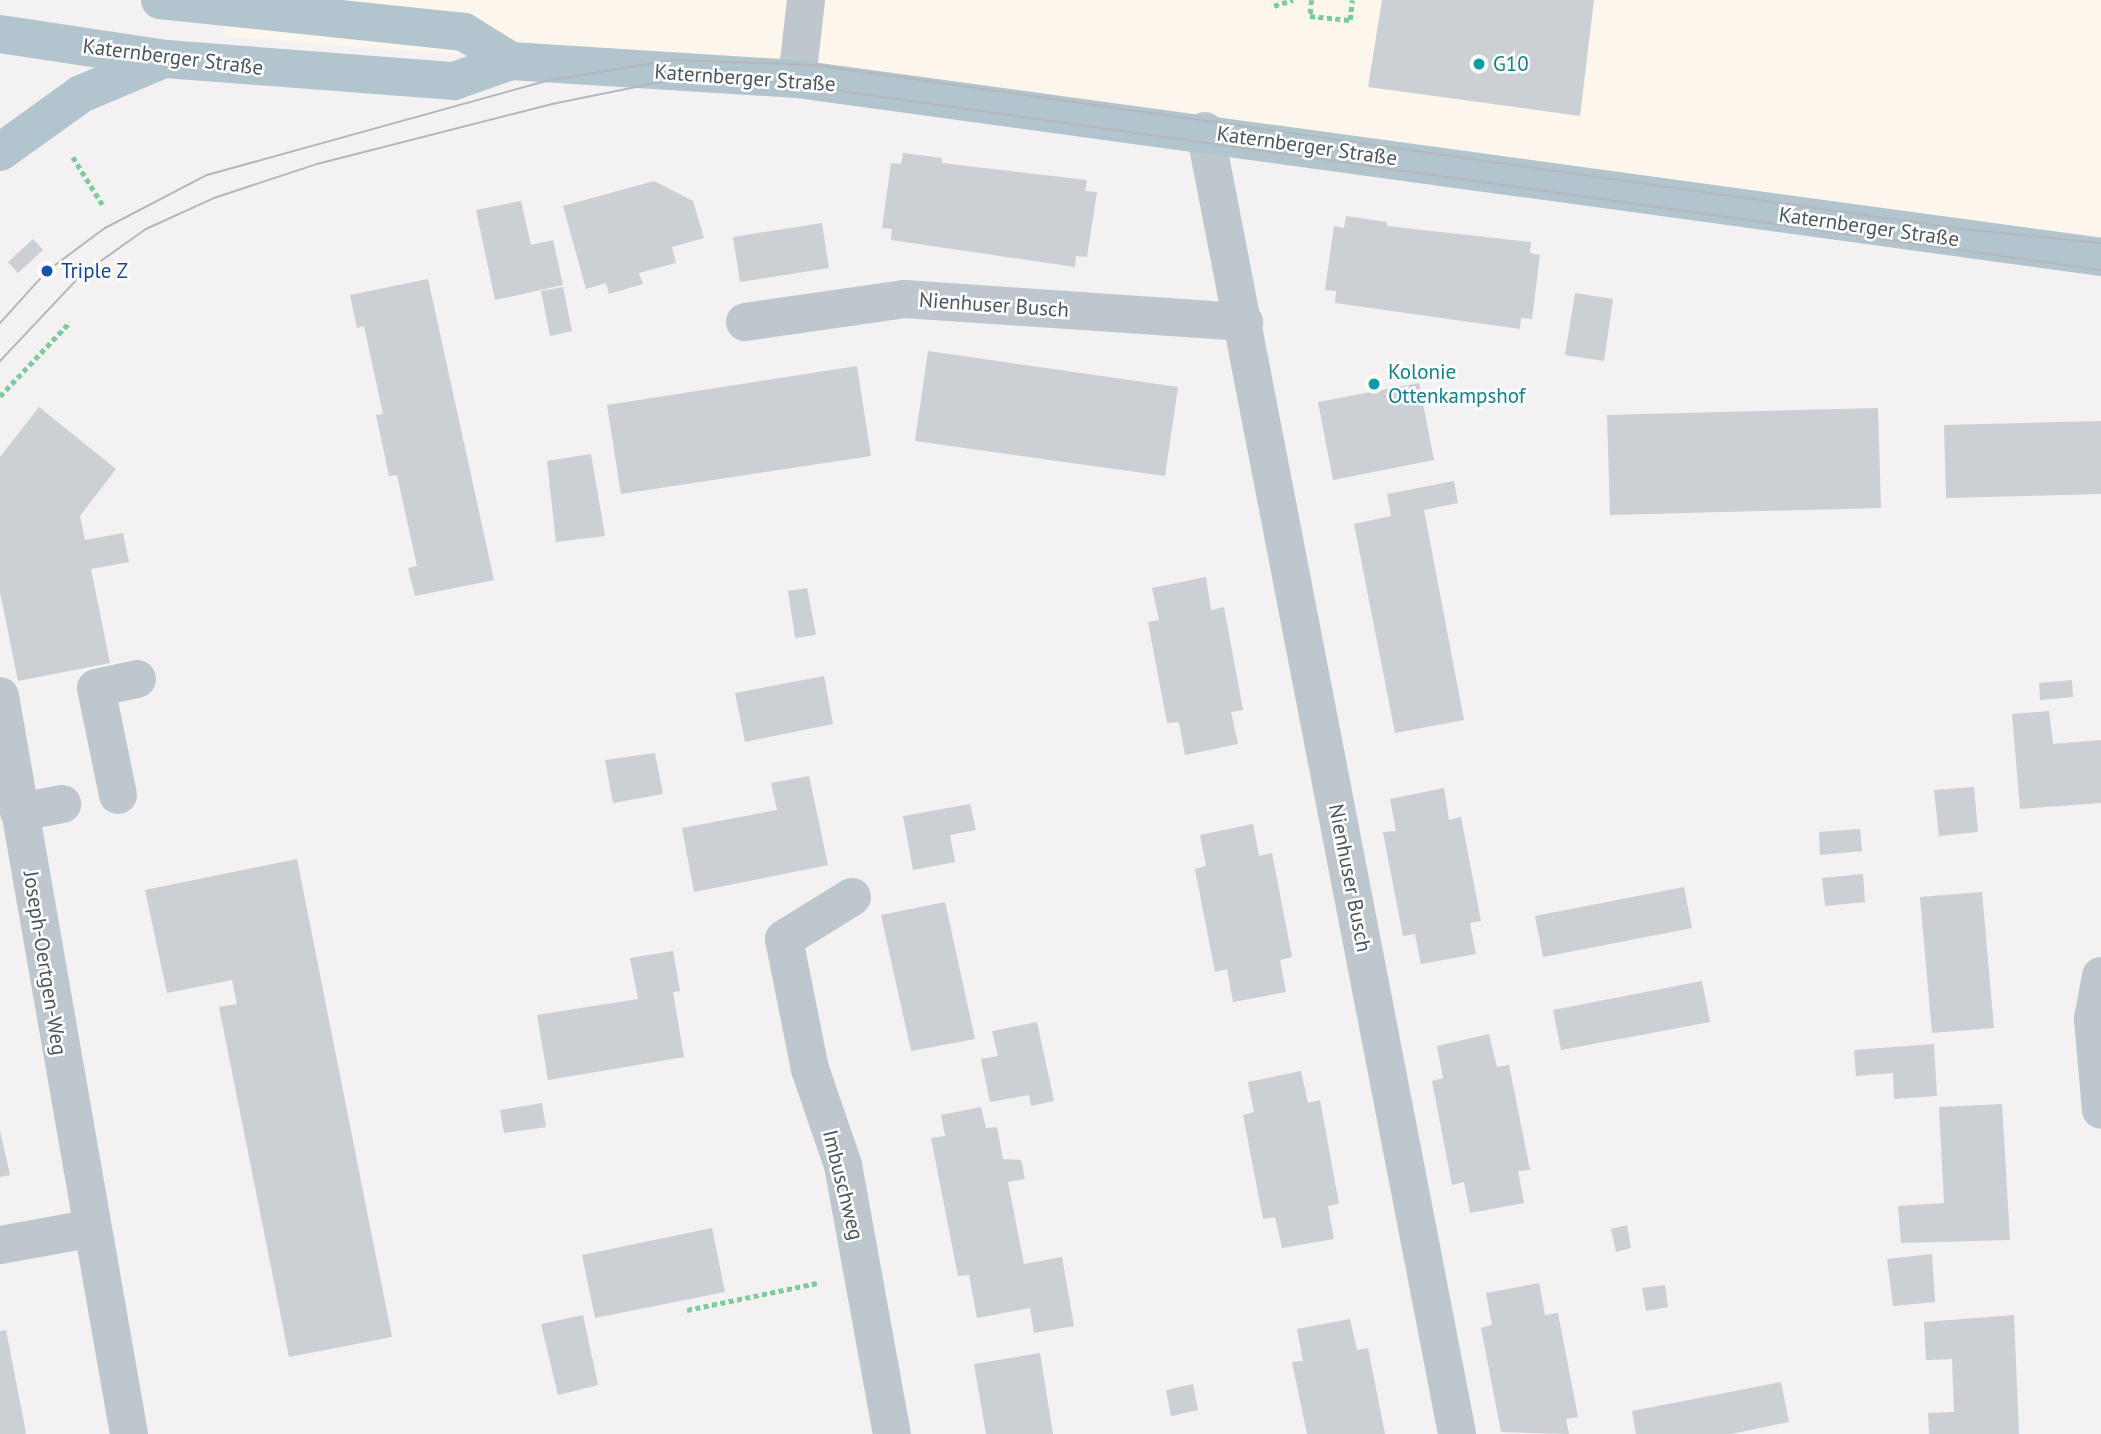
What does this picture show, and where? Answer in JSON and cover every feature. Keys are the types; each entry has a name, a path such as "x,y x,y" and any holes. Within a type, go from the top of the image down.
{"main road":[{"name":"Katernberger Straße","path":"160,0 464,33 511,61"},
{"path":"271,0 311,16"},
{"name":"Katernberger Straße","path":"0,34 166,59 454,81 511,61 797,79 1205,131 2101,257"},
{"path":"0,152 81,94 166,59"}],"street":[{"path":"797,79 806,0"},
{"name":"Nienhuser Busch","path":"1205,131 1457,1434"},
{"name":"Nienhuser Busch","path":"745,322 905,299 1244,323"},
{"path":"118,795 96,688 137,679"},
{"name":"Joseph-Oertgen-Weg","path":"0,696 89,1229 129,1434"},
{"path":"19,812 62,804"},
{"name":"Imbuschweg","path":"852,897 784,939 810,1069 843,1165 892,1434"},
{"path":"2101,976 2093,1019 2101,1110"},
{"path":"0,1245 89,1229"}],"path":[{"path":"1274,6 1293,0"},
{"path":"1312,0 1310,16 1350,20 1352,0"},
{"path":"69,149 104,207"},
{"path":"0,396 70,322"},
{"path":"687,1310 863,1273"}],"shaded area":[{"path":"229,0 2101,0 2101,236 515,59 223,36"}],"building":[{"name":"G10","path":"1382,0 1594,0 1580,116 1368,87"},
{"path":"903,153 942,158 942,163 1087,180 1085,191 1097,192 1087,257 1076,256 1075,267 891,240 892,229 882,228 891,163 901,164"},
{"path":"654,181 693,201 704,238 672,247 676,263 639,273 643,284 609,294 606,283 586,289 563,206"},
{"path":"521,201 531,245 553,240 563,285 495,300 476,210"},
{"path":"1346,216 1387,222 1387,226 1531,242 1530,253 1540,255 1532,319 1521,318 1520,329 1335,303 1336,291 1325,290 1334,226 1344,228"},
{"path":"822,223 829,268 740,282 733,237"},
{"path":"33,239 43,250 18,273 8,262"},
{"path":"428,279 494,580 415,596 408,568 417,566 397,475 389,476 376,415 383,414 364,326 357,328 350,295"},
{"path":"563,287 572,331 550,336 541,291"},
{"path":"1575,293 1613,299 1604,361 1565,355"},
{"path":"928,351 1178,387 1165,476 915,441"},
{"path":"857,366 871,456 621,494 607,405"},
{"path":"1419,383 1434,460 1333,480 1318,402"},
{"path":"39,407 116,469 80,516 85,540 123,533 129,562 91,569 110,663 18,681 0,592 0,457"},
{"path":"1878,408 1881,508 1610,515 1607,415"},
{"path":"2101,421 2101,494 1946,498 1944,425"},
{"path":"591,454 605,536 556,542 547,461"},
{"path":"1454,481 1458,503 1424,510 1464,720 1395,733 1354,524 1391,516 1387,494"},
{"path":"1206,577 1211,610 1224,607 1243,710 1231,712 1238,744 1185,755 1179,722 1167,723 1148,622 1159,620 1152,588"},
{"path":"807,588 816,635 795,638 788,591"},
{"path":"824,676 833,724 745,742 735,693"},
{"path":"2072,680 2073,697 2040,700 2039,683"},
{"path":"2049,711 2053,744 2101,740 2101,803 2020,809 2012,714"},
{"path":"655,753 663,794 613,803 605,760"},
{"path":"809,776 828,865 694,892 682,828 777,810 771,783"},
{"path":"1974,787 1978,832 1939,836 1934,790"},
{"path":"1444,788 1449,820 1461,817 1481,921 1470,923 1476,954 1421,964 1415,934 1403,936 1383,832 1396,831 1390,799"},
{"path":"970,804 976,830 950,835 955,862 913,870 903,816"},
{"path":"1253,824 1259,856 1272,853 1292,957 1280,960 1286,992 1233,1002 1227,969 1215,972 1195,869 1206,866 1200,835"},
{"path":"1860,829 1862,851 1820,855 1819,832"},
{"path":"297,859 392,1337 289,1357 219,1007 237,1004 232,980 167,993 145,890"},
{"path":"1863,874 1865,902 1825,906 1822,878"},
{"path":"1684,887 1692,928 1543,957 1535,916"},
{"path":"1982,892 1994,1028 1932,1033 1920,897"},
{"path":"945,902 975,1039 911,1051 881,915"},
{"path":"673,951 680,991 673,992 684,1057 548,1080 537,1015 638,999 630,958"},
{"path":"1702,981 1710,1022 1561,1050 1553,1010"},
{"path":"1037,1022 1054,1101 1031,1106 1029,1095 990,1102 981,1059 998,1056 992,1031"},
{"path":"1489,1034 1497,1067 1509,1065 1530,1170 1518,1171 1524,1203 1470,1213 1464,1182 1452,1185 1432,1081 1443,1078 1437,1046"},
{"path":"1934,1044 1937,1096 1894,1099 1893,1073 1856,1076 1854,1050"},
{"path":"1301,1071 1308,1103 1320,1100 1339,1204 1328,1206 1334,1239 1282,1248 1275,1217 1263,1219 1243,1115 1254,1112 1248,1082"},
{"path":"542,1103 546,1127 504,1133 500,1110"},
{"path":"2002,1104 2010,1240 1901,1243 1898,1206 1944,1203 1939,1107"},
{"path":"981,1107 986,1128 997,1127 1003,1159 1021,1160 1025,1179 1008,1182 1024,1264 1062,1257 1074,1326 1034,1333 1030,1308 977,1318 969,1275 958,1276 931,1138 945,1136 941,1115"},
{"path":"0,1131 10,1175 0,1177"},
{"path":"1627,1225 1631,1248 1616,1252 1611,1229"},
{"path":"712,1228 725,1292 595,1318 582,1255"},
{"path":"1932,1254 1935,1302 1893,1306 1887,1259"},
{"path":"1539,1283 1545,1315 1558,1313 1578,1417 1566,1419 1569,1434 1501,1432 1481,1328 1492,1325 1486,1293"},
{"path":"1665,1285 1668,1307 1646,1311 1642,1288"},
{"path":"583,1315 598,1385 558,1395 541,1324"},
{"path":"2014,1315 2019,1434 1929,1434 1928,1413 1954,1412 1952,1359 1926,1360 1924,1322"},
{"path":"1350,1319 1357,1350 1368,1348 1385,1434 1307,1434 1292,1362 1303,1361 1297,1329"},
{"path":"6,1330 26,1433 24,1434 0,1434 0,1331"},
{"path":"1040,1353 1053,1434 986,1434 974,1364"},
{"path":"1781,1382 1789,1422 1731,1434 1636,1434 1632,1411"},
{"path":"1193,1384 1198,1410 1171,1416 1166,1390"}],"tram line":[{"path":"0,323 47,271 105,228 207,175 545,81 673,60 815,65 1961,229 2101,243"},
{"path":"0,361 81,275 146,229 214,198 317,164 552,104 671,80 777,82 2101,270"}],"place":[{"name":"G10","path":"1479,64"},
{"name":"Triple Z","path":"47,271"},
{"name":"Kolonie Ottenkampshof","path":"1374,384"}]}
